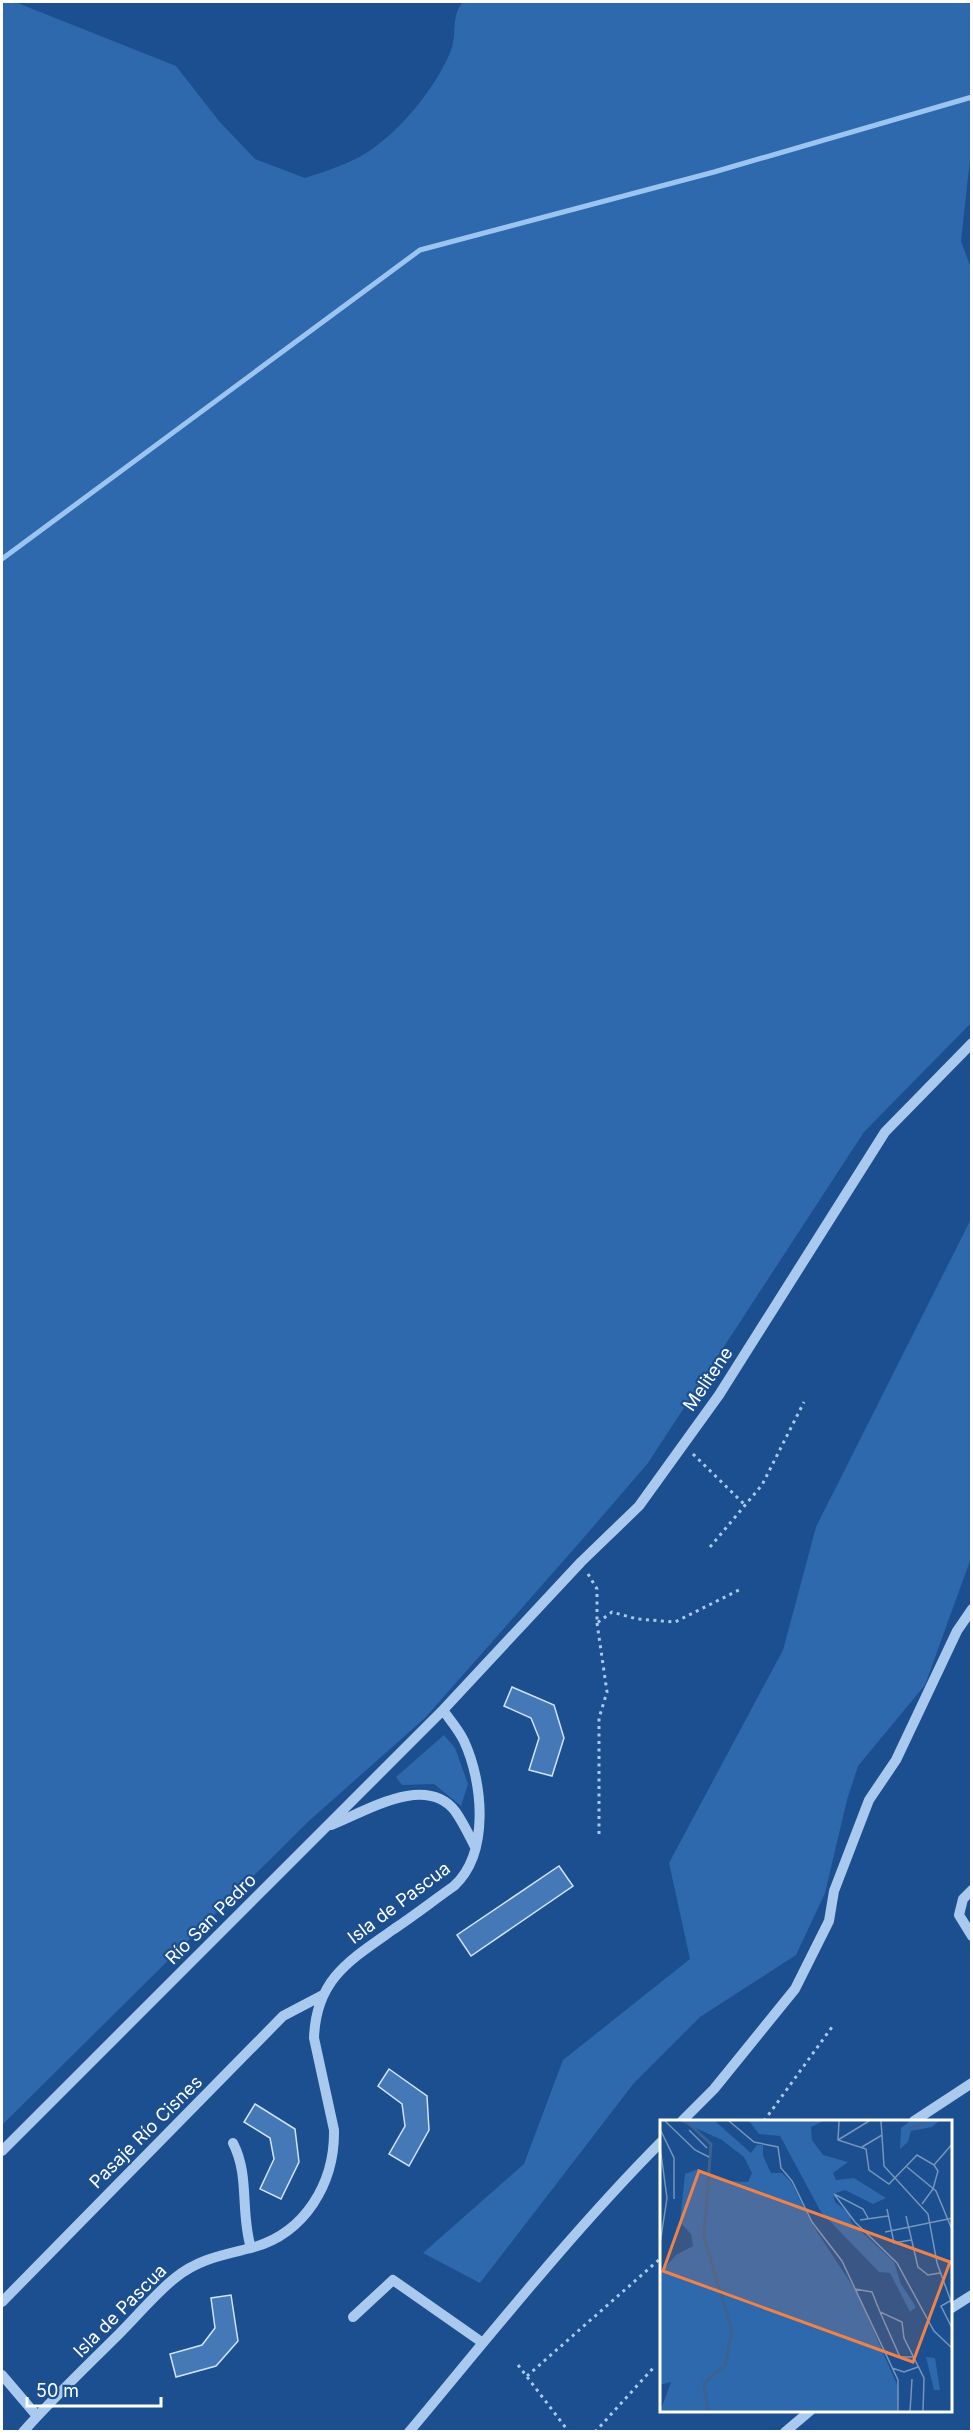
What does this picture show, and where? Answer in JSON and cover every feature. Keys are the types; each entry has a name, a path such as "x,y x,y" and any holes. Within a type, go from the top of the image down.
{"street":[{"name":"Melitene","path":"443,1710 581,1562 639,1506 718,1395 885,1132 972,1043"},
{"path":"683,2120 714,2089 795,1989 829,1921 834,1891 869,1800 896,1760 957,1631 972,1609"},
{"name":"Río San Pedro","path":"2,2151 443,1710"},
{"name":"Isla de Pascua","path":"23,2432 174,2278 211,2257 251,2248 279,2236 304,2216 322,2191 332,2162 334,2130 314,2038 315,2024 323,1995 346,1964 462,1878 473,1859 479,1822 475,1769 463,1739 443,1710"},
{"path":"326,1828 394,1800 418,1794 436,1796 453,1809 475,1848"},
{"path":"972,1890 963,1899 960,1908 962,1922 972,1936"},
{"name":"Pasaje Río Cisnes","path":"2,2302 283,2016 323,1995"},
{"path":"916,2120 972,2083"},
{"path":"233,2143 244,2175 244,2217 251,2248"},
{"path":"409,2432 626,2177 660,2143"},
{"path":"353,2317 393,2280 483,2343"},
{"path":"952,2308 972,2295"},
{"path":"2,2375 37,2416"},
{"path":"785,2432 809,2412"}],"path":[{"path":"710,1547 762,1485 804,1402"},
{"path":"683,1444 744,1504"},
{"path":"581,1562 597,1589 597,1623 607,1692 599,1718 599,1837"},
{"path":"597,1623 612,1612 638,1620 675,1622 740,1590"},
{"path":"765,2120 832,2027"},
{"path":"527,2376 660,2259"},
{"path":"518,2365 569,2432"},
{"path":"594,2432 655,2366"}],"shaded area":[{"path":"2,2 15,2 176,66 219,121 255,159 305,178 360,157 387,137 409,116 428,92 444,66 454,40 457,13 463,2 971,2 972,141 961,241 972,271 972,1022 864,1132 648,1463 580,1542 425,1718 310,1820 2,2125"},
{"path":"971,1219 971,1558 925,1685 858,1766 847,1800 825,1893 796,1955 700,2017 634,2083 480,2283 423,2253 524,2164 563,2060 690,1959 669,1863 783,1650 816,1527"},
{"path":"444,1735 455,1748 468,1784 461,1806 434,1784 402,1785 396,1777"}],"building":[{"path":"512,1687 554,1705 564,1738 552,1776 529,1770 539,1738 531,1718 504,1706"},
{"path":"559,1866 573,1886 471,1956 457,1935"},
{"path":"389,2069 427,2096 429,2130 409,2166 389,2154 405,2126 402,2104 378,2086"},
{"path":"255,2104 295,2129 299,2162 281,2199 260,2189 274,2159 270,2138 244,2122"},
{"path":"231,2295 238,2341 216,2366 176,2377 170,2354 202,2345 215,2328 211,2298"}],"waterway":[{"path":"2,559 420,250 714,172 972,97"}]}
